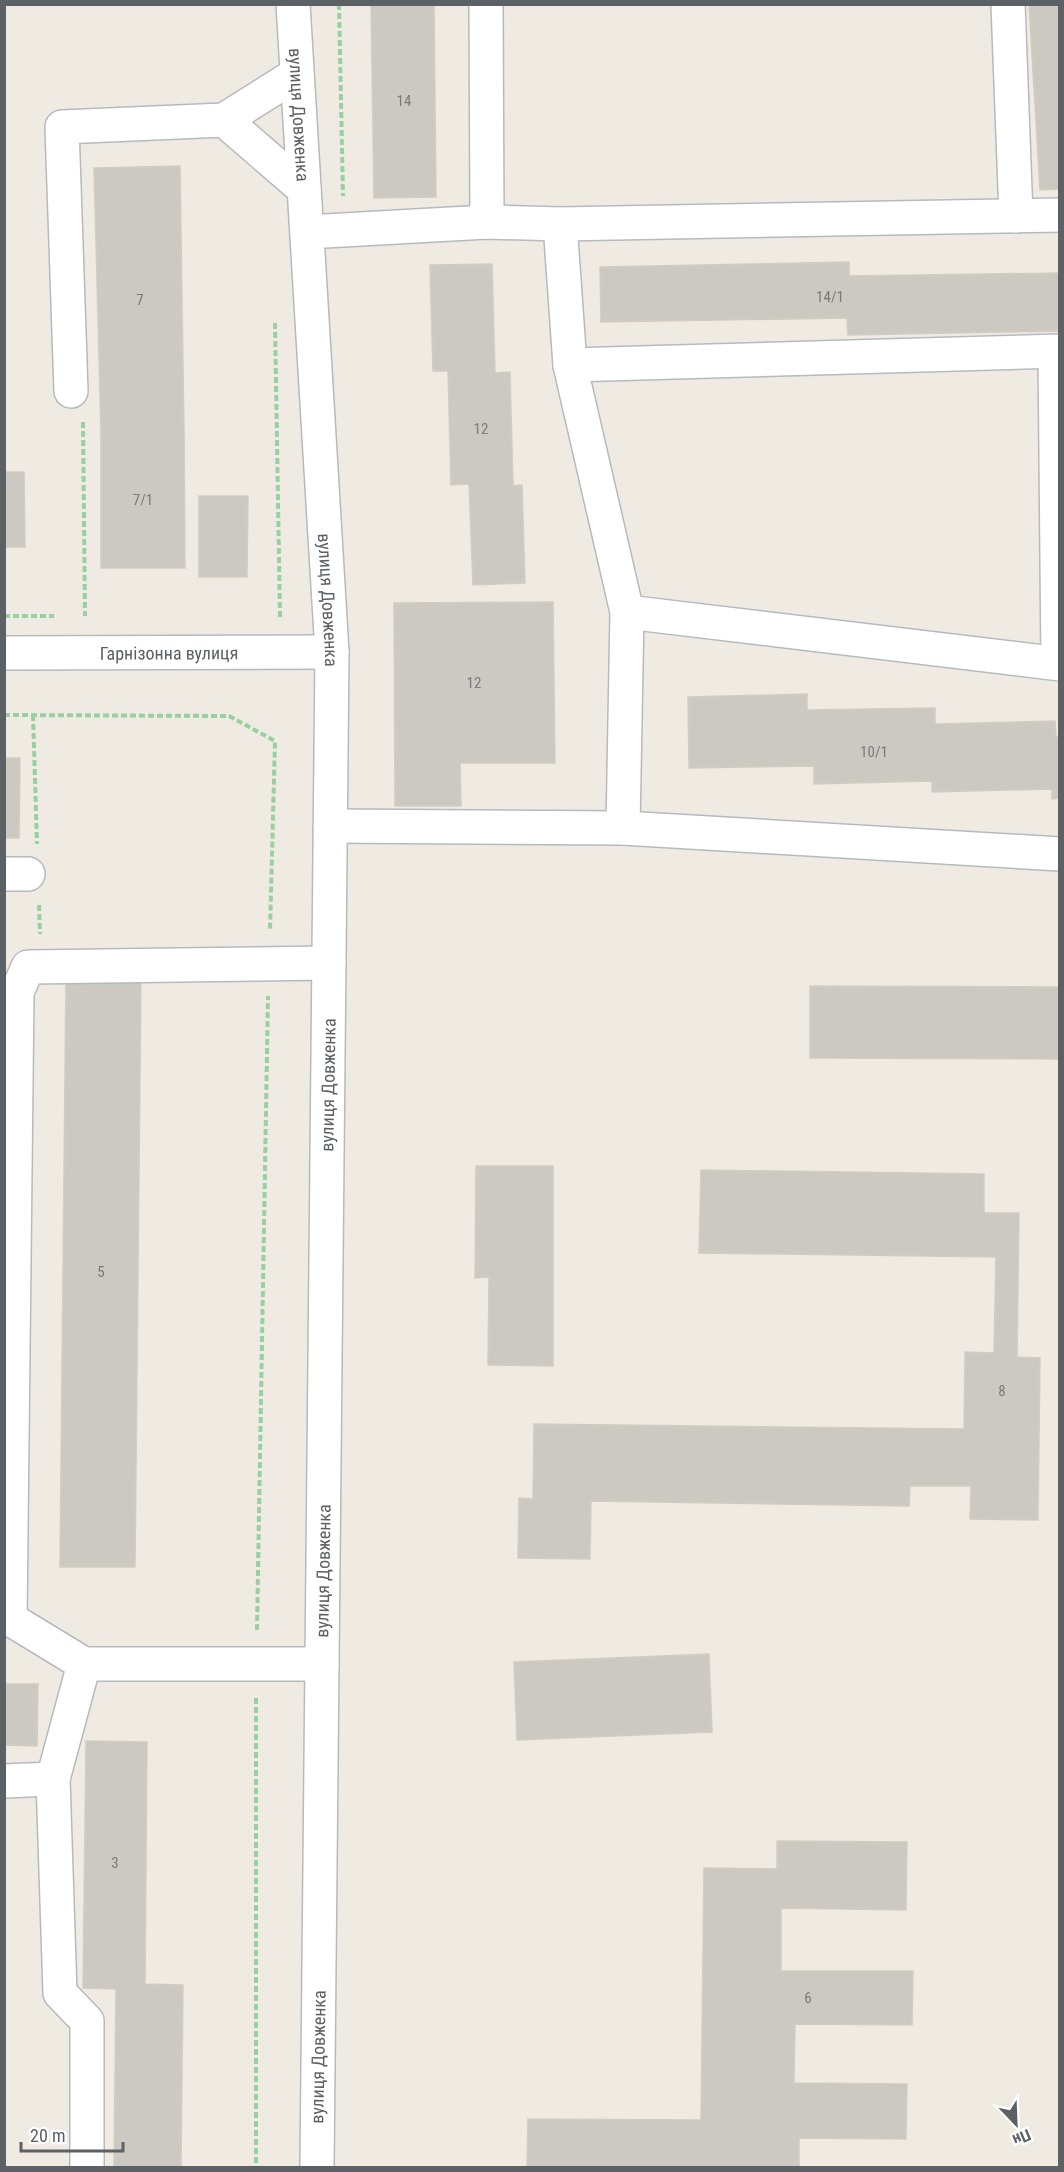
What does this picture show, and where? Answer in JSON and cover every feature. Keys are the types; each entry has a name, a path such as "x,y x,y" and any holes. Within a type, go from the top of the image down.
{"street":[{"name":"вулиця Довженка","path":"293,4 332,652 316,2168"},
{"path":"486,4 487,222"},
{"path":"1008,4 1016,216"},
{"path":"71,391 62,127 224,120 297,74"},
{"path":"224,120 304,189"},
{"path":"307,232 487,222 560,224 1059,215"},
{"path":"560,224 570,365 627,612 623,828"},
{"path":"570,365 1057,352 1059,664 627,612"},
{"name":"Гарнізонна вулиця","path":"4,653 332,652"},
{"path":"330,826 623,828 1059,854"},
{"path":"322,1664 84,1664 7,1618 11,992 28,967 329,963"},
{"path":"84,1664 53,1779 60,1993 87,2021 87,2168"},
{"path":"4,1781 53,1779"}],"path":[{"path":"270,617 281,617 275,312"},
{"path":"71,391 83,390 85,616"},
{"path":"4,616 62,616"},
{"path":"74,616 97,616"},
{"path":"4,715 229,716 275,741 256,1664 256,2168"}],"building":[{"path":"371,4 434,4 436,197 374,198"},
{"path":"1029,4 1060,4 1060,189 1040,190"},
{"path":"180,166 184,432 101,432 94,168"},
{"path":"849,262 849,276 1060,273 1060,331 848,335 847,318 601,322 600,267"},
{"path":"492,264 495,373 510,372 513,486 522,485 525,583 473,585 469,484 451,485 448,371 433,371 430,265"},
{"path":"101,432 184,432 185,568 101,568"},
{"path":"4,472 24,472 25,547 4,547"},
{"path":"199,496 248,496 247,577 199,577"},
{"path":"553,602 555,763 460,763 461,806 395,806 394,603"},
{"path":"807,694 807,710 935,708 935,724 1055,721 1056,737 1060,737 1060,798 1052,799 1052,789 932,792 932,781 814,784 814,766 689,768 688,697"},
{"path":"4,758 20,758 19,838 4,838"},
{"path":"66,977 141,977 135,1567 60,1567"},
{"path":"810,986 1060,987 1060,1059 810,1058"},
{"path":"476,1166 553,1166 553,1366 488,1365 489,1277 475,1278"},
{"path":"701,1170 984,1174 984,1213 1019,1213 1017,1357 1040,1358 1038,1520 970,1519 971,1486 910,1486 909,1506 591,1501 590,1559 518,1558 519,1498 533,1499 534,1424 964,1429 965,1352 994,1353 996,1257 699,1253"},
{"path":"709,1654 712,1732 517,1740 514,1662"},
{"path":"4,1684 38,1684 37,1746 4,1745"},
{"path":"86,1741 147,1742 145,1984 183,1985 181,2168 114,2168 116,1989 83,1988"},
{"path":"777,1841 907,1842 906,1910 781,1908 781,1971 913,1971 912,2025 795,2024 794,2083 907,2084 906,2139 799,2138 799,2168 527,2168 528,2119 701,2120 704,1868 777,1869"}]}
